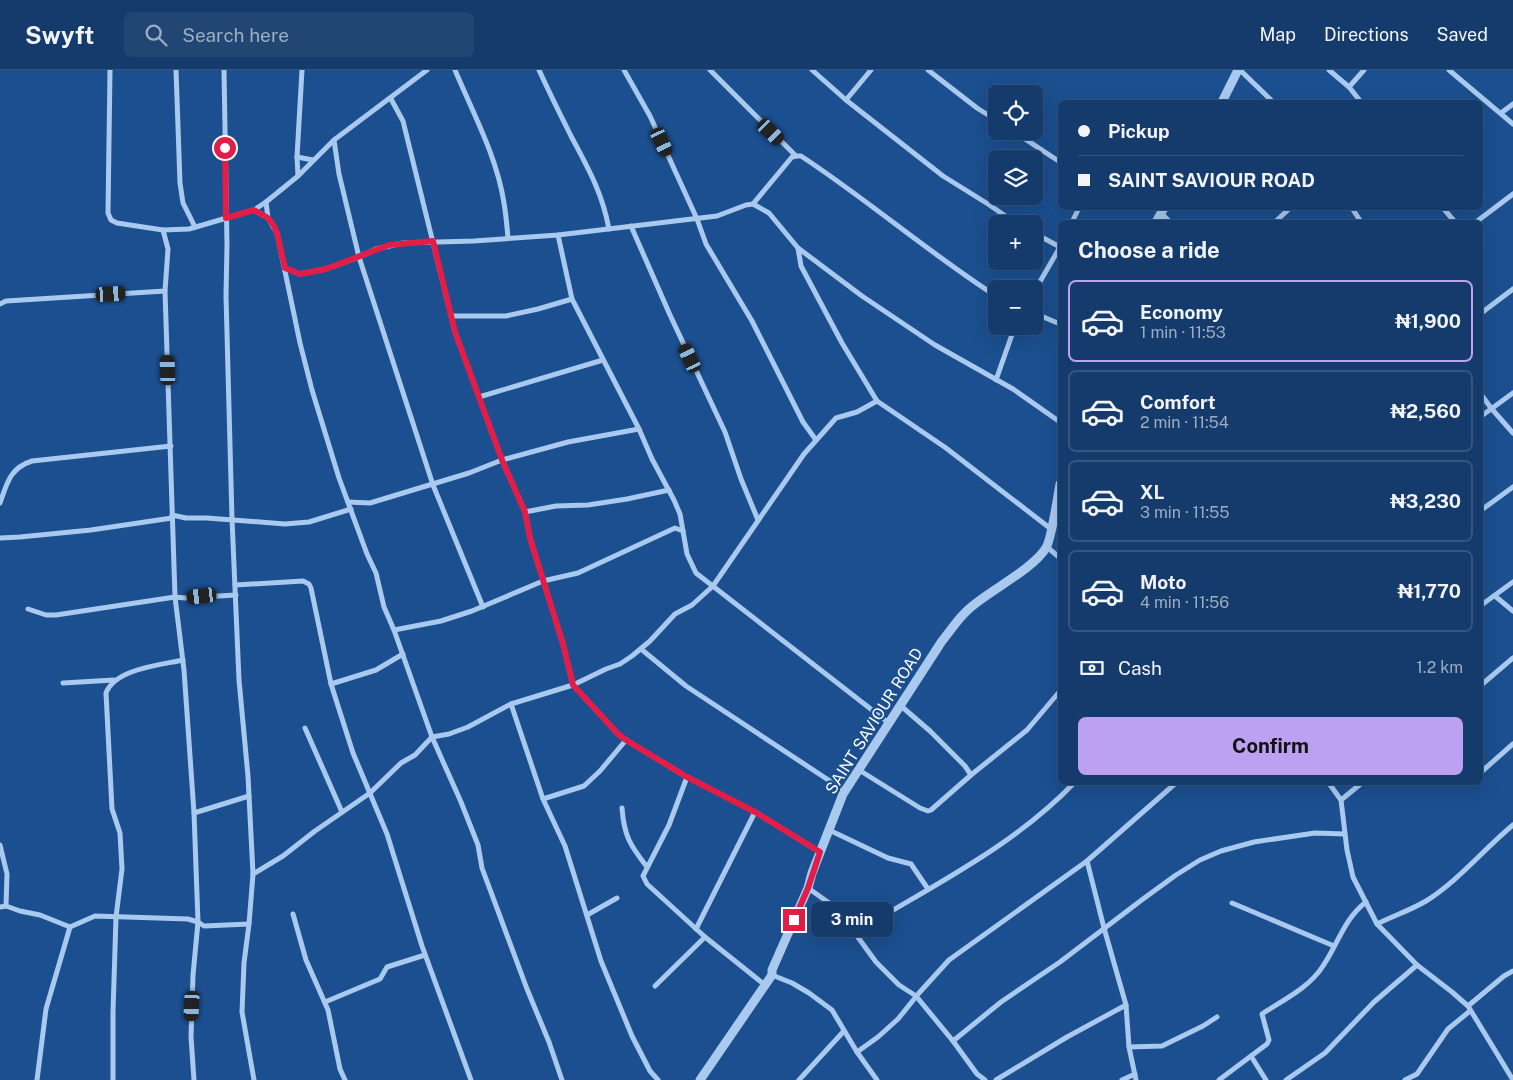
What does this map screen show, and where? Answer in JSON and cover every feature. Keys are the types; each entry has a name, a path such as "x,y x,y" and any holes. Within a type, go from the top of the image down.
{"street":[{"path":"110,70 108,214 111,220 117,224 163,230 196,227 254,210 298,176 334,140 391,99 427,70"},
{"path":"176,70 180,183 183,203 196,227"},
{"path":"224,70 228,246 226,306 232,519 239,680 249,796 253,874 244,963 242,1012 254,1080"},
{"path":"298,176 297,157 302,70"},
{"path":"455,70 494,167 504,202 508,238"},
{"path":"539,70 570,135 593,176 605,207 609,228"},
{"path":"624,70 650,116 697,219 706,244 752,320 782,379 791,402 816,440"},
{"path":"710,70 796,156"},
{"path":"812,70 889,136 943,176 1004,215"},
{"path":"846,100 871,70"},
{"path":"928,70 988,115"},
{"path":"1223,100 1239,70 1271,100"},
{"path":"1329,70 1349,87 1359,100"},
{"path":"1349,87 1364,70"},
{"path":"1449,70 1513,124"},
{"path":"391,99 403,121 455,332 502,460 525,512 573,685 618,734 626,740 687,777 755,812 820,852"},
{"path":"1501,113 1513,104"},
{"path":"334,140 339,174 359,258 433,485 483,606"},
{"path":"1027,140 1058,161"},
{"path":"753,204 792,157 801,156 988,291"},
{"path":"297,157 313,160"},
{"path":"1479,220 1513,194"},
{"path":"266,202 268,218 277,233 312,390 339,478 376,573 384,607 403,654 432,737 478,844 485,876 526,989 549,1042 562,1080"},
{"path":"285,268 300,274 326,269 389,245 558,235 717,216 753,204 769,213 798,248 870,301 935,345 996,380 1058,421"},
{"path":"254,210 268,218"},
{"path":"1277,220 1288,210"},
{"path":"1445,210 1453,220"},
{"path":"631,226 725,432 741,479 758,520"},
{"path":"163,230 168,249 165,291 174,597 183,660 194,813 198,922 193,975 191,1036 194,1080"},
{"path":"558,235 572,300 639,429 680,514 687,554 696,573 890,724"},
{"path":"1043,238 1058,246"},
{"path":"798,248 801,266 842,343 877,401 960,459 1051,529"},
{"path":"1041,280 1058,250"},
{"path":"1483,312 1513,289"},
{"path":"0,304 6,301 165,291"},
{"path":"452,316 506,316 538,310 572,300"},
{"path":"1043,317 1058,323"},
{"path":"996,380 1012,335"},
{"path":"479,398 603,360"},
{"path":"1483,414 1513,393"},
{"path":"1483,397 1513,433"},
{"path":"253,874 283,856 370,793 432,737 450,734 468,727 511,704 573,685 606,668 620,664 641,649 675,614 692,605 713,586 804,454 836,418 857,412 877,401"},
{"path":"348,502 370,503 433,485 502,460 568,442 639,429"},
{"path":"0,503 14,472 21,465 32,461 171,446"},
{"path":"1483,509 1513,487"},
{"path":"525,512 556,506 588,505 669,490"},
{"path":"1058,494 1047,547 1058,556"},
{"path":"0,538 20,538 91,530 172,517 232,519 285,524 309,522 351,509"},
{"path":"394,630 440,621 543,582 578,573 675,528 683,531"},
{"name":"SAINT SAVIOUR ROAD","path":"700,1080 772,975 772,970 808,888 828,830 845,791 942,641 956,622 970,608 1038,558 1047,547"},
{"path":"236,585 295,581 303,581 309,584 331,684 353,752 387,834 425,955 471,1080"},
{"path":"1483,604 1513,582"},
{"path":"28,609 46,615 56,615 174,597 236,595"},
{"path":"1495,596 1513,611"},
{"path":"641,649 686,686 845,791"},
{"path":"331,684 376,670 403,654"},
{"path":"1483,683 1513,658"},
{"path":"113,1080 116,917 122,868 120,833 112,809 105,702 109,686 114,680 125,674 183,660"},
{"path":"63,683 114,680"},
{"path":"859,770 920,808 928,811 931,810 1027,730 1058,693"},
{"path":"511,704 543,799 565,846 601,961 632,1036 650,1071 658,1080"},
{"path":"901,706 930,731 965,766 971,775"},
{"path":"305,728 342,812"},
{"path":"543,799 584,786 600,771 626,740"},
{"path":"1483,770 1513,744"},
{"path":"687,777 669,825 643,876 647,884 705,938 765,984"},
{"path":"857,936 874,922 1005,842 1055,803 1072,785"},
{"path":"857,1052 898,1019 949,960 1088,861 1174,785"},
{"path":"1330,785 1341,800 1347,850 1353,878 1377,924 1417,965 1469,1008 1513,1080"},
{"path":"1341,800 1359,785"},
{"path":"194,813 249,796"},
{"path":"622,808 623,827 631,847 647,867"},
{"path":"696,929 755,812"},
{"path":"1377,924 1426,901 1513,825"},
{"path":"828,830 888,858 911,864 928,889"},
{"path":"953,1041 1001,1002 1060,962 1176,875 1200,860 1221,851 1254,842 1315,833 1346,834"},
{"path":"0,845 7,874 3,906 40,915 70,927 95,916 188,919 204,926 249,924"},
{"path":"1088,861 1104,928 1126,1005 1129,1047 1136,1077 1122,1080"},
{"path":"808,888 832,905 876,962 899,985 916,996 977,1074 985,1080"},
{"path":"586,915 617,898"},
{"path":"1219,1080 1268,1042 1266,1024 1262,1014 1291,997 1322,968 1354,912 1366,902"},
{"path":"1232,903 1334,946"},
{"path":"293,914 306,960 328,1010 340,1069 345,1080"},
{"path":"37,1080 46,1009 70,927"},
{"path":"654,986 705,938"},
{"path":"325,1002 380,979 387,967 425,955"},
{"path":"1286,1080 1325,1054 1374,1002 1417,965"},
{"path":"1405,1080 1417,1074 1448,1029 1469,1008 1513,972"},
{"path":"772,975 792,983 832,1010 857,1052 877,1080"},
{"path":"996,1080 1067,1037 1126,1005"},
{"path":"1129,1047 1162,1046 1218,1017"},
{"path":"799,1080 844,1031"},
{"path":"1251,1056 1266,1080"}],"route":[{"path":"225,148 226,218 254,210 268,218 277,233 285,268 300,274 326,269 389,245 433,241 455,332 502,460 525,512 530,538 563,644 573,685 618,734 626,740 687,777 780,826 820,852 808,888 794,920"}]}
